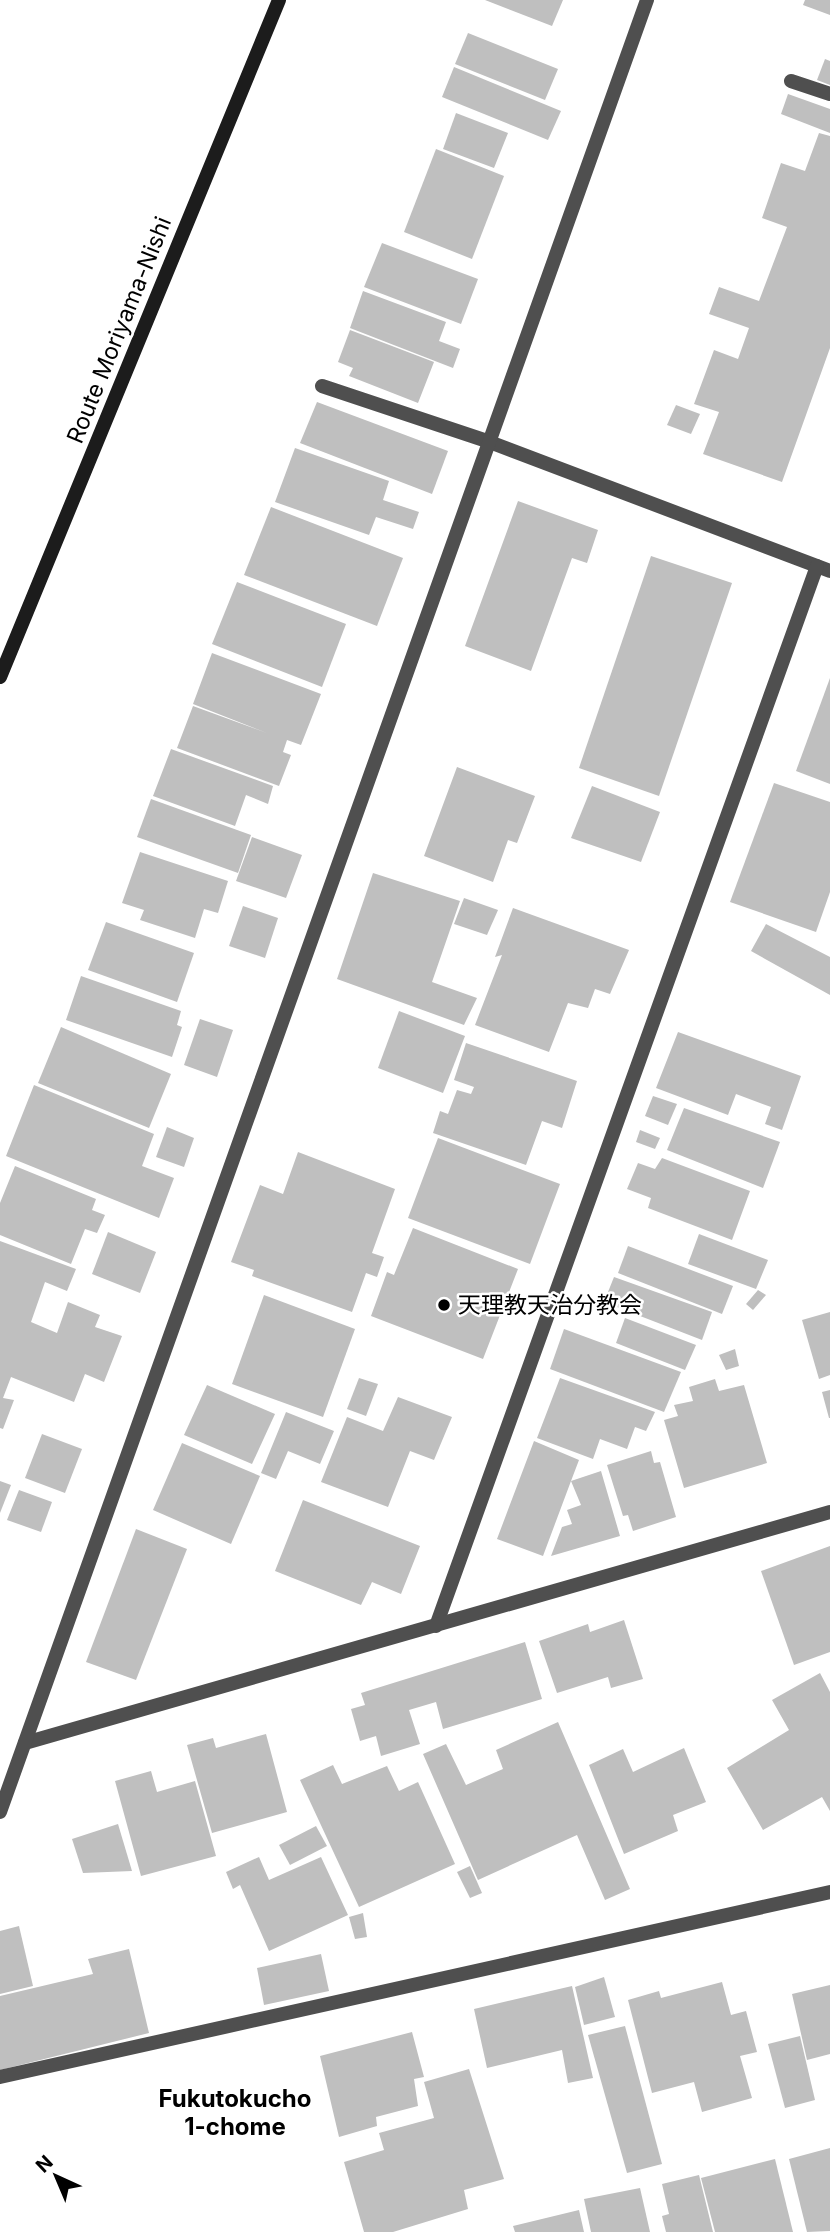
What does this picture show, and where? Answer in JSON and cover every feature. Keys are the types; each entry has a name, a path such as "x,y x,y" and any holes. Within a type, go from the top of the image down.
{"main road":[{"name":"Route Moriyama-Nishi","path":"0,677 279,0"}],"street":[{"path":"0,1811 487,441 648,0"},
{"path":"791,81 830,94"},
{"path":"323,386 487,441 824,568 436,1626"},
{"path":"25,1743 830,1512"},
{"path":"0,2077 830,1892"}],"building":[{"path":"485,0 563,0 552,26"},
{"path":"805,0 830,0 830,15 803,5"},
{"path":"468,33 558,69 545,100 455,64"},
{"path":"825,59 830,61 830,85 817,80"},
{"path":"454,67 561,111 548,140 442,97"},
{"path":"788,94 830,109 830,133 781,114"},
{"path":"456,113 508,133 494,168 443,149"},
{"path":"819,133 830,136 830,348 782,482 703,454 719,412 694,404 714,350 738,359 749,328 709,314 719,287 759,301 787,227 762,218 781,163 805,171"},
{"path":"436,149 504,176 472,259 404,232"},
{"path":"382,243 478,279 461,324 364,287"},
{"path":"363,291 446,322 439,341 460,349 453,368 350,328"},
{"path":"350,330 434,362 418,403 349,376 353,368 338,362"},
{"path":"317,402 448,451 432,494 300,443"},
{"path":"676,405 700,414 691,434 667,425"},
{"path":"295,448 389,481 383,500 419,512 413,529 376,517 369,535 275,502"},
{"path":"518,501 598,530 587,563 572,558 531,671 465,646"},
{"path":"271,507 403,558 377,626 244,575"},
{"path":"651,556 732,583 659,796 579,768"},
{"path":"237,582 346,624 322,687 212,644"},
{"path":"212,653 321,694 301,745 287,740 283,752 291,755 279,786 177,748 193,706 267,733 193,704"},
{"path":"830,678 830,784 796,771"},
{"path":"171,749 273,786 268,804 246,795 235,826 153,796"},
{"path":"457,767 535,796 517,843 508,840 493,882 424,856"},
{"path":"774,783 830,802 830,892 816,932 730,902"},
{"path":"592,786 660,812 641,862 571,838"},
{"path":"151,799 251,835 238,873 137,837"},
{"path":"252,837 302,855 286,898 236,881"},
{"path":"140,852 228,881 218,913 204,909 195,938 140,920 144,910 122,903"},
{"path":"373,873 460,901 432,982 477,998 464,1025 337,979"},
{"path":"464,898 498,910 487,935 454,924"},
{"path":"243,906 278,918 265,958 229,946"},
{"path":"513,908 629,950 610,994 595,989 588,1008 568,1003 549,1052 475,1025 502,955 495,957"},
{"path":"106,922 194,953 177,1002 88,970"},
{"path":"766,924 830,957 830,995 751,951"},
{"path":"81,976 181,1011 177,1025 182,1027 172,1057 66,1020"},
{"path":"399,1011 465,1036 443,1093 378,1068"},
{"path":"200,1019 233,1030 217,1077 184,1065"},
{"path":"61,1027 171,1074 149,1128 38,1083"},
{"path":"678,1032 801,1076 782,1130 765,1124 771,1107 736,1094 728,1115 656,1088"},
{"path":"466,1043 577,1081 562,1128 542,1121 526,1165 433,1133 440,1111 448,1114 457,1090 471,1094 474,1087 454,1080"},
{"path":"34,1085 154,1134 142,1166 174,1178 159,1218 6,1156"},
{"path":"653,1096 677,1104 668,1125 645,1116"},
{"path":"684,1108 780,1142 763,1188 667,1150"},
{"path":"167,1127 194,1138 184,1167 156,1157"},
{"path":"640,1130 660,1138 655,1149 636,1142"},
{"path":"438,1138 560,1184 530,1264 408,1218"},
{"path":"298,1152 395,1189 372,1253 384,1257 377,1277 366,1273 352,1312 252,1276 254,1270 231,1262 260,1185 283,1194"},
{"path":"662,1158 750,1191 732,1240 648,1208 651,1198 627,1189 638,1163 655,1169"},
{"path":"15,1166 96,1199 92,1210 105,1215 97,1233 85,1229 71,1264 0,1235 0,1203"},
{"path":"413,1228 518,1269 483,1359 371,1316 387,1272 394,1275"},
{"path":"108,1232 156,1252 140,1293 92,1274"},
{"path":"699,1234 768,1260 756,1289 688,1264"},
{"path":"0,1241 76,1269 67,1291 45,1282 31,1322 57,1333 68,1302 100,1315 95,1327 122,1336 104,1382 85,1374 74,1402 11,1377 3,1398 14,1400 3,1429 0,1428"},
{"path":"628,1246 733,1286 722,1314 618,1273"},
{"path":"614,1277 712,1312 702,1340 604,1302"},
{"path":"758,1290 766,1295 753,1310 746,1304"},
{"path":"264,1295 355,1329 323,1417 232,1384"},
{"path":"830,1312 830,1375 819,1379 802,1320"},
{"path":"625,1318 696,1345 685,1370 616,1343"},
{"path":"564,1329 681,1372 664,1412 550,1369"},
{"path":"735,1349 739,1366 726,1370 719,1355"},
{"path":"359,1378 378,1384 366,1416 347,1409"},
{"path":"560,1378 655,1412 646,1431 635,1427 627,1449 600,1439 593,1459 537,1438"},
{"path":"715,1379 719,1391 744,1385 767,1463 684,1488 664,1420 678,1416 674,1405 693,1401 689,1387"},
{"path":"207,1385 275,1414 252,1464 184,1435"},
{"path":"830,1390 830,1418 829,1418 822,1392"},
{"path":"398,1397 452,1417 434,1460 410,1451 388,1507 321,1482 347,1417 383,1431"},
{"path":"286,1412 334,1431 320,1464 288,1451 276,1479 261,1473"},
{"path":"42,1434 82,1449 65,1493 25,1478"},
{"path":"534,1441 579,1460 543,1556 497,1539"},
{"path":"182,1443 260,1476 231,1544 153,1510"},
{"path":"651,1451 654,1463 660,1462 676,1517 633,1531 628,1515 623,1516 607,1465"},
{"path":"601,1471 620,1536 551,1556 562,1527 572,1524 567,1510 581,1505 571,1481"},
{"path":"0,1481 11,1485 0,1513"},
{"path":"19,1490 52,1502 41,1532 7,1520"},
{"path":"303,1500 420,1546 401,1594 372,1582 361,1605 275,1571"},
{"path":"136,1529 187,1549 136,1680 86,1662"},
{"path":"830,1546 830,1652 794,1665 761,1571"},
{"path":"624,1620 643,1679 611,1688 608,1677 557,1693 539,1641 588,1624 590,1632"},
{"path":"525,1642 542,1699 443,1729 436,1702 409,1710 420,1744 381,1756 376,1736 360,1741 351,1709 365,1705 361,1693"},
{"path":"820,1673 830,1692 830,1811 822,1797 763,1830 727,1768 789,1730 772,1700"},
{"path":"558,1722 630,1889 605,1900 577,1835 478,1880 423,1754 446,1744 466,1785 503,1769 496,1750"},
{"path":"266,1734 287,1812 212,1833 187,1745 213,1738 216,1748"},
{"path":"684,1748 706,1802 673,1815 678,1831 624,1854 589,1765 623,1749 633,1772"},
{"path":"333,1765 342,1784 387,1766 399,1791 418,1782 455,1864 359,1907 300,1780"},
{"path":"151,1771 157,1792 195,1781 216,1856 141,1876 115,1781"},
{"path":"118,1824 132,1871 83,1873 72,1839"},
{"path":"316,1826 327,1846 290,1865 279,1845"},
{"path":"259,1857 269,1880 321,1857 348,1915 269,1951 240,1885 233,1889 226,1872"},
{"path":"470,1866 482,1893 470,1898 457,1872"},
{"path":"363,1913 367,1937 355,1939 349,1917"},
{"path":"19,1926 33,1986 0,1994 0,1931"},
{"path":"129,1949 149,2033 0,2070 0,1996 93,1974 88,1959"},
{"path":"321,1954 329,1991 264,2005 257,1968"},
{"path":"604,1977 615,2017 584,2025 575,1987"},
{"path":"722,1982 731,2015 746,2011 757,2052 740,2056 752,2098 702,2112 694,2082 652,2093 628,2000 659,1991 661,1998"},
{"path":"830,1985 830,2054 807,2060 792,1994"},
{"path":"572,1986 593,2078 568,2083 562,2050 487,2068 474,2009"},
{"path":"625,2026 662,2164 627,2173 588,2035"},
{"path":"412,2032 424,2077 414,2079 418,2106 376,2117 377,2126 339,2137 320,2056"},
{"path":"800,2036 815,2100 785,2108 768,2044"},
{"path":"469,2069 504,2179 464,2190 468,2209 393,2232 364,2232 344,2162 384,2150 379,2133 434,2118 424,2082"},
{"path":"830,2148 830,2231 807,2232 789,2159"},
{"path":"775,2159 793,2232 715,2232 701,2178"},
{"path":"699,2175 713,2232 666,2232 662,2216 669,2214 662,2184"},
{"path":"640,2188 650,2232 591,2232 584,2199"},
{"path":"579,2210 584,2232 515,2232 513,2226"}],"place":[{"name":"天理教天治分教会","path":"444,1305"}],"district":[{"name":"Fukutokucho 1-chome","path":"235,2113"}]}
